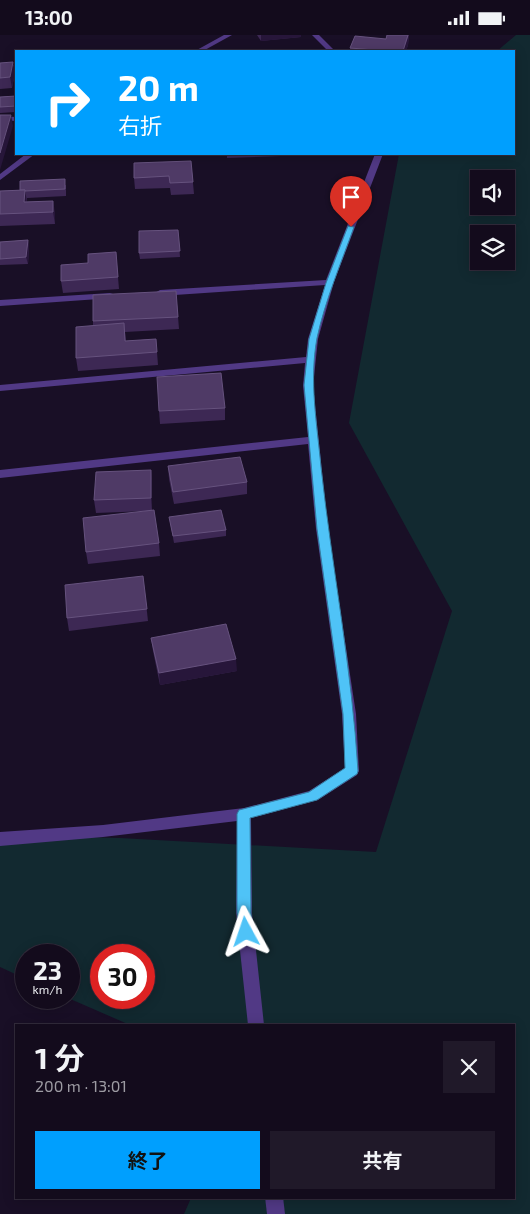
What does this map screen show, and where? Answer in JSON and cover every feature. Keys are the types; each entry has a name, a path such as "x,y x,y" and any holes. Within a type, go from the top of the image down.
{"street":[{"path":"200,50 229,35"},
{"path":"315,35 331,50"},
{"path":"0,68 15,67"},
{"path":"0,119 15,119"},
{"path":"0,178 30,155"},
{"path":"0,839 102,831 244,814 313,796 352,771 349,714 322,529 308,385 313,339 330,283 379,155"},
{"path":"146,294 330,283"},
{"path":"0,303 116,296"},
{"path":"0,388 311,360"},
{"path":"0,474 314,440"},
{"path":"244,814 244,913 256,1024"},
{"path":"274,1199 276,1214"}],"shaded area":[{"path":"516,35 530,35 530,1214 184,1214 191,1199 515,1199 515,1024 128,1024 93,1009 155,1009 155,944 90,944 90,1008 80,1003 80,944 15,944 15,974 0,967 0,835 120,838 376,852 452,611 349,423 399,155 515,155 515,50 498,50"}],"building":[{"path":"387,35 408,35 403,50 350,48 355,36 386,39"},
{"path":"13,62 10,77 0,78 0,63"},
{"path":"15,96 15,106 0,107 0,97"},
{"path":"0,115 11,115 0,153"},
{"path":"191,161 193,182 170,183 169,176 134,178 134,163"},
{"path":"65,179 65,189 20,190 20,181"},
{"path":"25,190 24,202 53,201 53,212 0,214 0,191"},
{"path":"178,230 180,251 139,253 139,231"},
{"path":"28,240 26,257 0,259 0,242"},
{"path":"116,252 118,277 61,281 61,265 88,263 88,254"},
{"path":"176,291 178,317 93,321 93,295"},
{"path":"124,323 125,341 156,339 157,352 76,358 76,327"},
{"path":"221,373 225,408 159,411 157,377"},
{"path":"240,457 247,482 173,492 168,466"},
{"path":"151,470 151,498 94,500 96,472"},
{"path":"154,510 159,543 86,552 83,518"},
{"path":"221,510 226,530 173,536 169,517"},
{"path":"143,576 147,609 67,618 65,585"},
{"path":"226,624 236,659 159,673 151,638"}],"route":[{"path":"246,932 244,913 244,814 313,796 352,771 349,714 322,529 308,385 313,339 330,283 351,227"}]}
